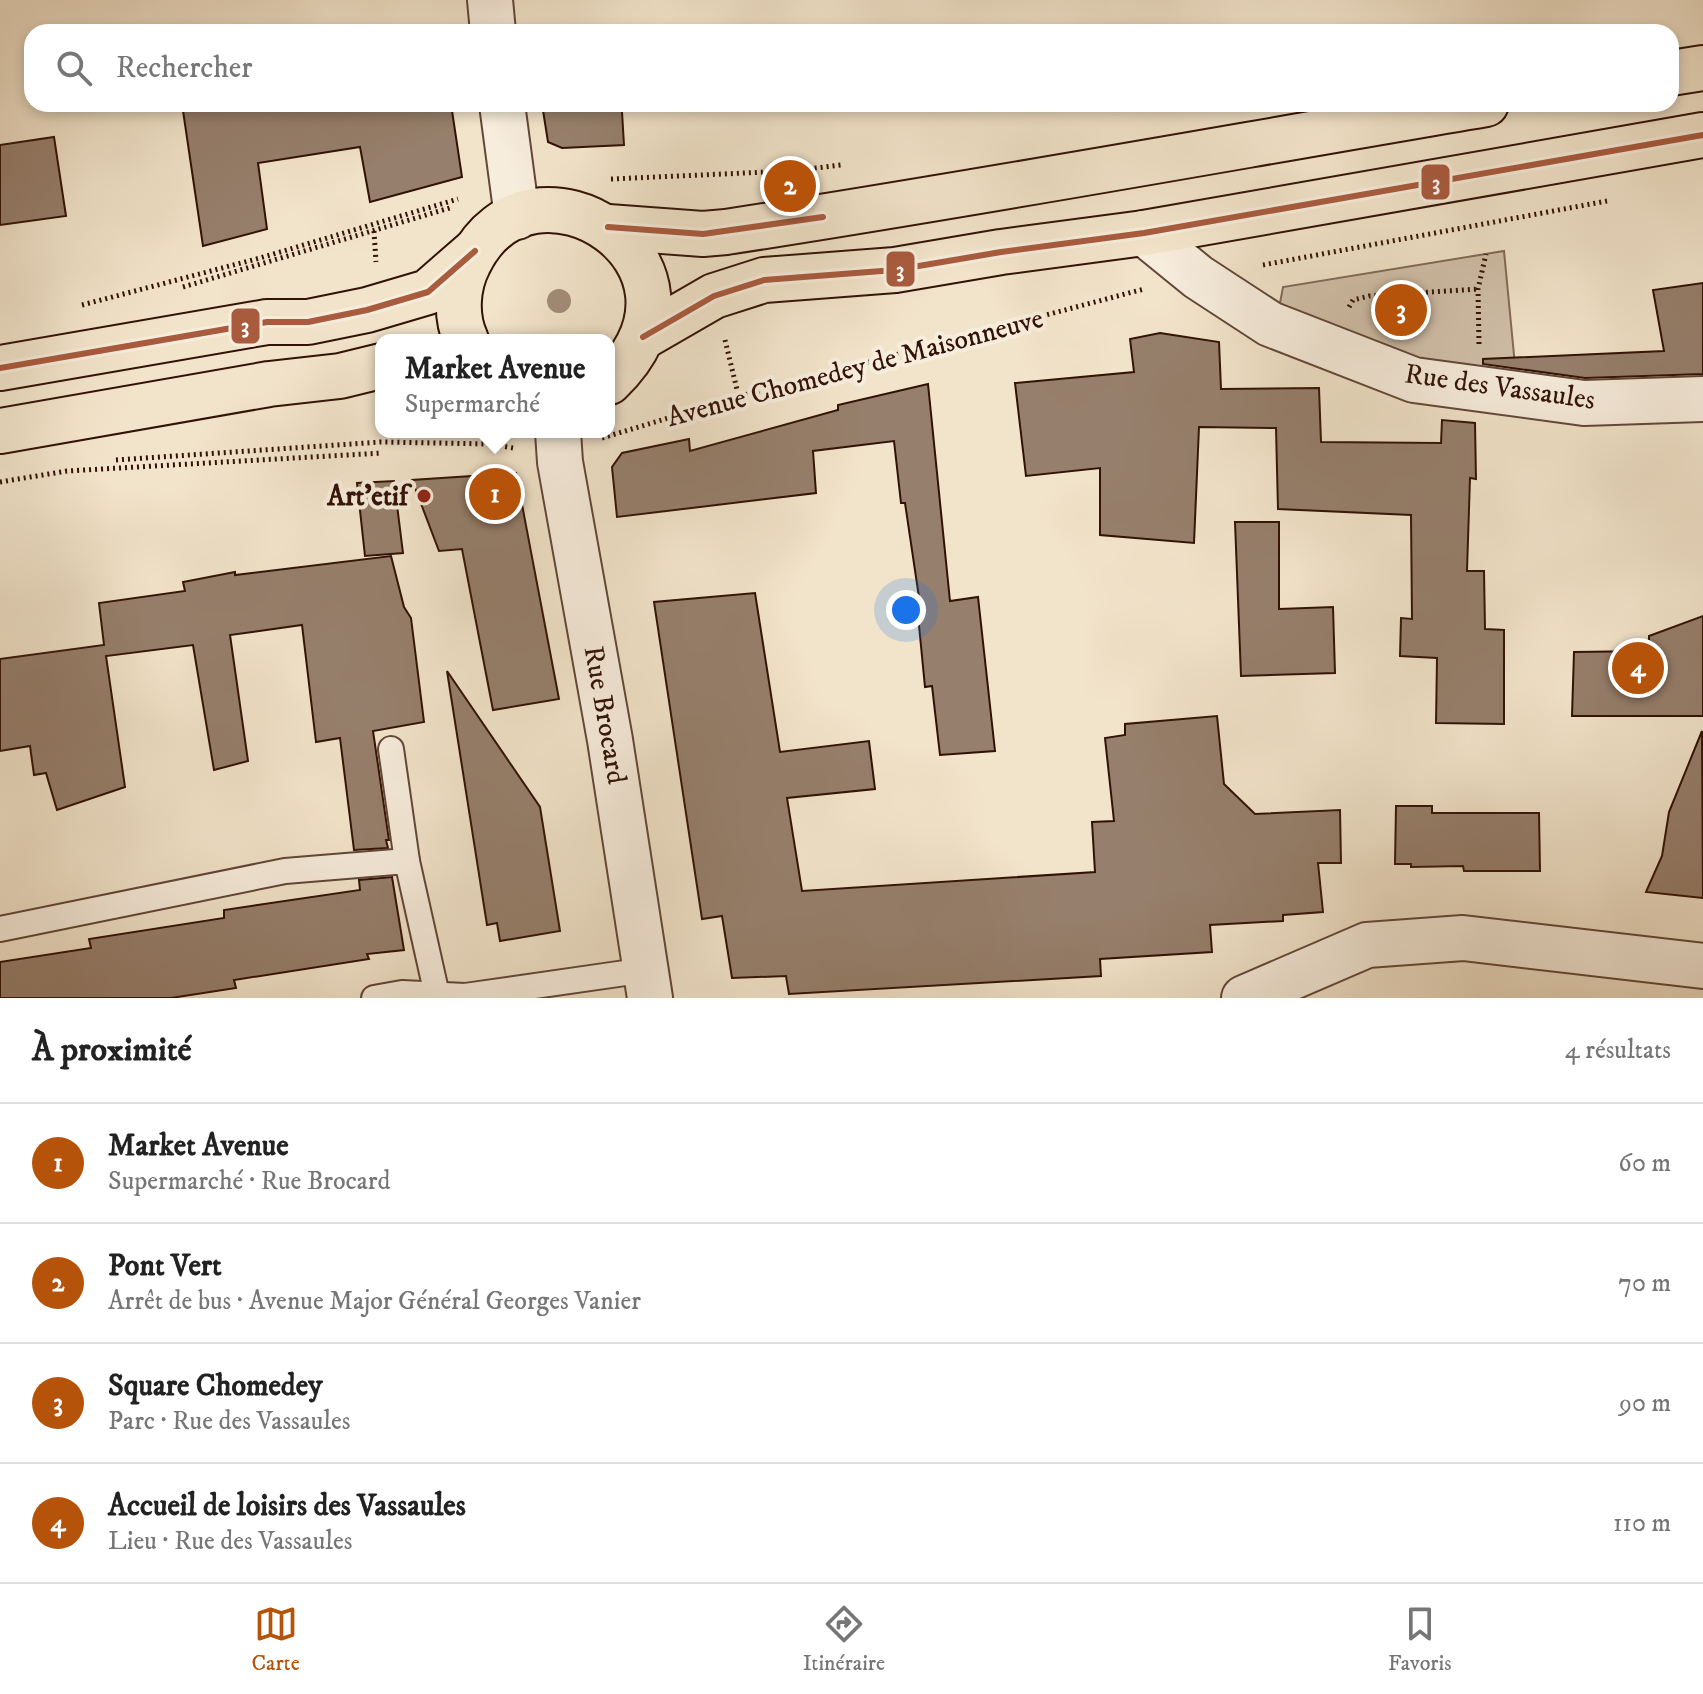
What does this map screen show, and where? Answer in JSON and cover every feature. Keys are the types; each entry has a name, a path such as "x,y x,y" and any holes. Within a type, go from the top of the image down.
{"main road":[{"path":"1679,72 1703,68"},
{"path":"608,227 703,234 726,232 921,202 1440,112"},
{"path":"643,337 714,296 764,280 895,270 1144,233 1703,135"},
{"path":"0,368 267,322 308,322 367,310 428,292 493,231 517,217 548,210 580,213 608,227 624,241 643,276 648,296 648,317 643,337 629,361 615,376"},
{"path":"463,334 458,304 462,276 475,251"},
{"path":"0,431 269,384 340,376 375,367"}],"street":[{"path":"490,0 492,24"},
{"path":"503,112 517,217"},
{"name":"Rue des Vassaules","path":"1144,233 1198,277 1270,324 1414,380 1584,403 1703,399"},
{"name":"Rue Brocard","path":"558,440 648,984"},
{"path":"1244,998 1367,945 1463,938 1703,966"}],"lane":[{"path":"391,749 407,861 437,995"},
{"path":"0,929 285,871 407,861"},
{"path":"374,998 402,993 465,996 648,984"}],"path":[{"path":"69,308 260,258 458,199"},
{"name":"Avenue Chomedey de Maisonneuve","path":"615,435 748,394 1198,277 1610,201"},
{"path":"177,289 374,231"},
{"path":"1486,254 1478,289 1479,354 1490,372 1494,391"},
{"path":"1399,339 1399,294 1478,289"},
{"path":"409,438 410,442"},
{"name":"Avenue Chomedey de Maisonneuve","path":"30,469 209,453 410,442 490,444 512,448 586,438"},
{"path":"0,482 67,471 382,453"}],"shaded area":[{"path":"1504,251 1516,376 1399,357 1305,318 1280,303 1283,287"}],"building":[{"path":"183,112 452,112 462,177 370,202 360,147 258,163 267,229 203,246"},
{"path":"543,112 622,112 624,145 562,148 548,142"},
{"path":"54,137 66,216 0,225 0,145"},
{"path":"1703,283 1703,374 1585,378 1483,364 1483,359 1664,351 1653,290"},
{"path":"1160,333 1219,342 1221,389 1319,388 1321,442 1441,443 1442,420 1475,423 1476,479 1470,478 1467,571 1484,571 1485,629 1504,630 1504,724 1436,723 1437,658 1400,656 1401,618 1412,619 1411,515 1278,509 1276,428 1199,427 1194,543 1100,535 1100,468 1026,476 1015,383 1134,372 1130,339"},
{"path":"928,384 950,601 978,597 995,751 940,755 932,686 925,687 917,605 920,604 905,503 901,503 894,441 813,451 816,493 617,517 612,467 622,453 689,439 690,451 838,410 838,405"},
{"path":"516,473 559,699 493,710 462,549 439,551 412,480"},
{"path":"394,481 403,553 365,556 357,483"},
{"path":"1235,522 1279,522 1279,609 1333,607 1335,673 1241,676"},
{"path":"391,556 404,607 411,618 424,722 373,731 388,848 354,850 340,738 316,742 302,625 230,635 248,761 214,770 193,645 106,656 125,787 57,810 46,773 34,775 30,746 0,751 0,659 104,645 99,603 185,591 183,582 235,572 235,575"},
{"path":"755,593 780,752 869,741 875,789 787,798 802,891 1095,872 1092,822 1114,821 1105,738 1125,735 1125,724 1217,716 1224,784 1255,814 1340,810 1341,863 1318,863 1323,912 1283,915 1283,921 1210,925 1212,952 1100,959 1101,976 789,994 786,976 732,978 722,916 702,919 654,602"},
{"path":"1703,616 1703,716 1572,716 1574,652 1649,651 1649,636"},
{"path":"447,671 540,807 560,931 500,941 497,923 487,925"},
{"path":"1702,731 1703,898 1646,892 1662,856 1669,812"},
{"path":"1396,806 1432,806 1432,813 1539,813 1540,871 1464,871 1463,866 1411,867 1411,864 1395,864"},
{"path":"392,877 404,950 367,954 369,959 234,980 236,988 171,998 0,998 0,962 91,948 89,939 224,918 224,910 360,890 359,880"}],"transit line":[{"name":"3","path":"643,337 714,296 764,280 895,270 1144,233 1703,135"},
{"name":"3","path":"608,227 703,234 823,217"},
{"name":"3","path":"0,368 267,322 308,322 367,310 428,292 475,251"}],"place":[{"name":"Pont Vert","path":"790,186"},
{"name":"Square Chomedey","path":"1401,310"},
{"name":"Market Avenue","path":"495,494"},
{"name":"Art'etif","path":"424,496"},
{"name":"Accueil de loisirs des Vassaules","path":"1638,668"}]}
